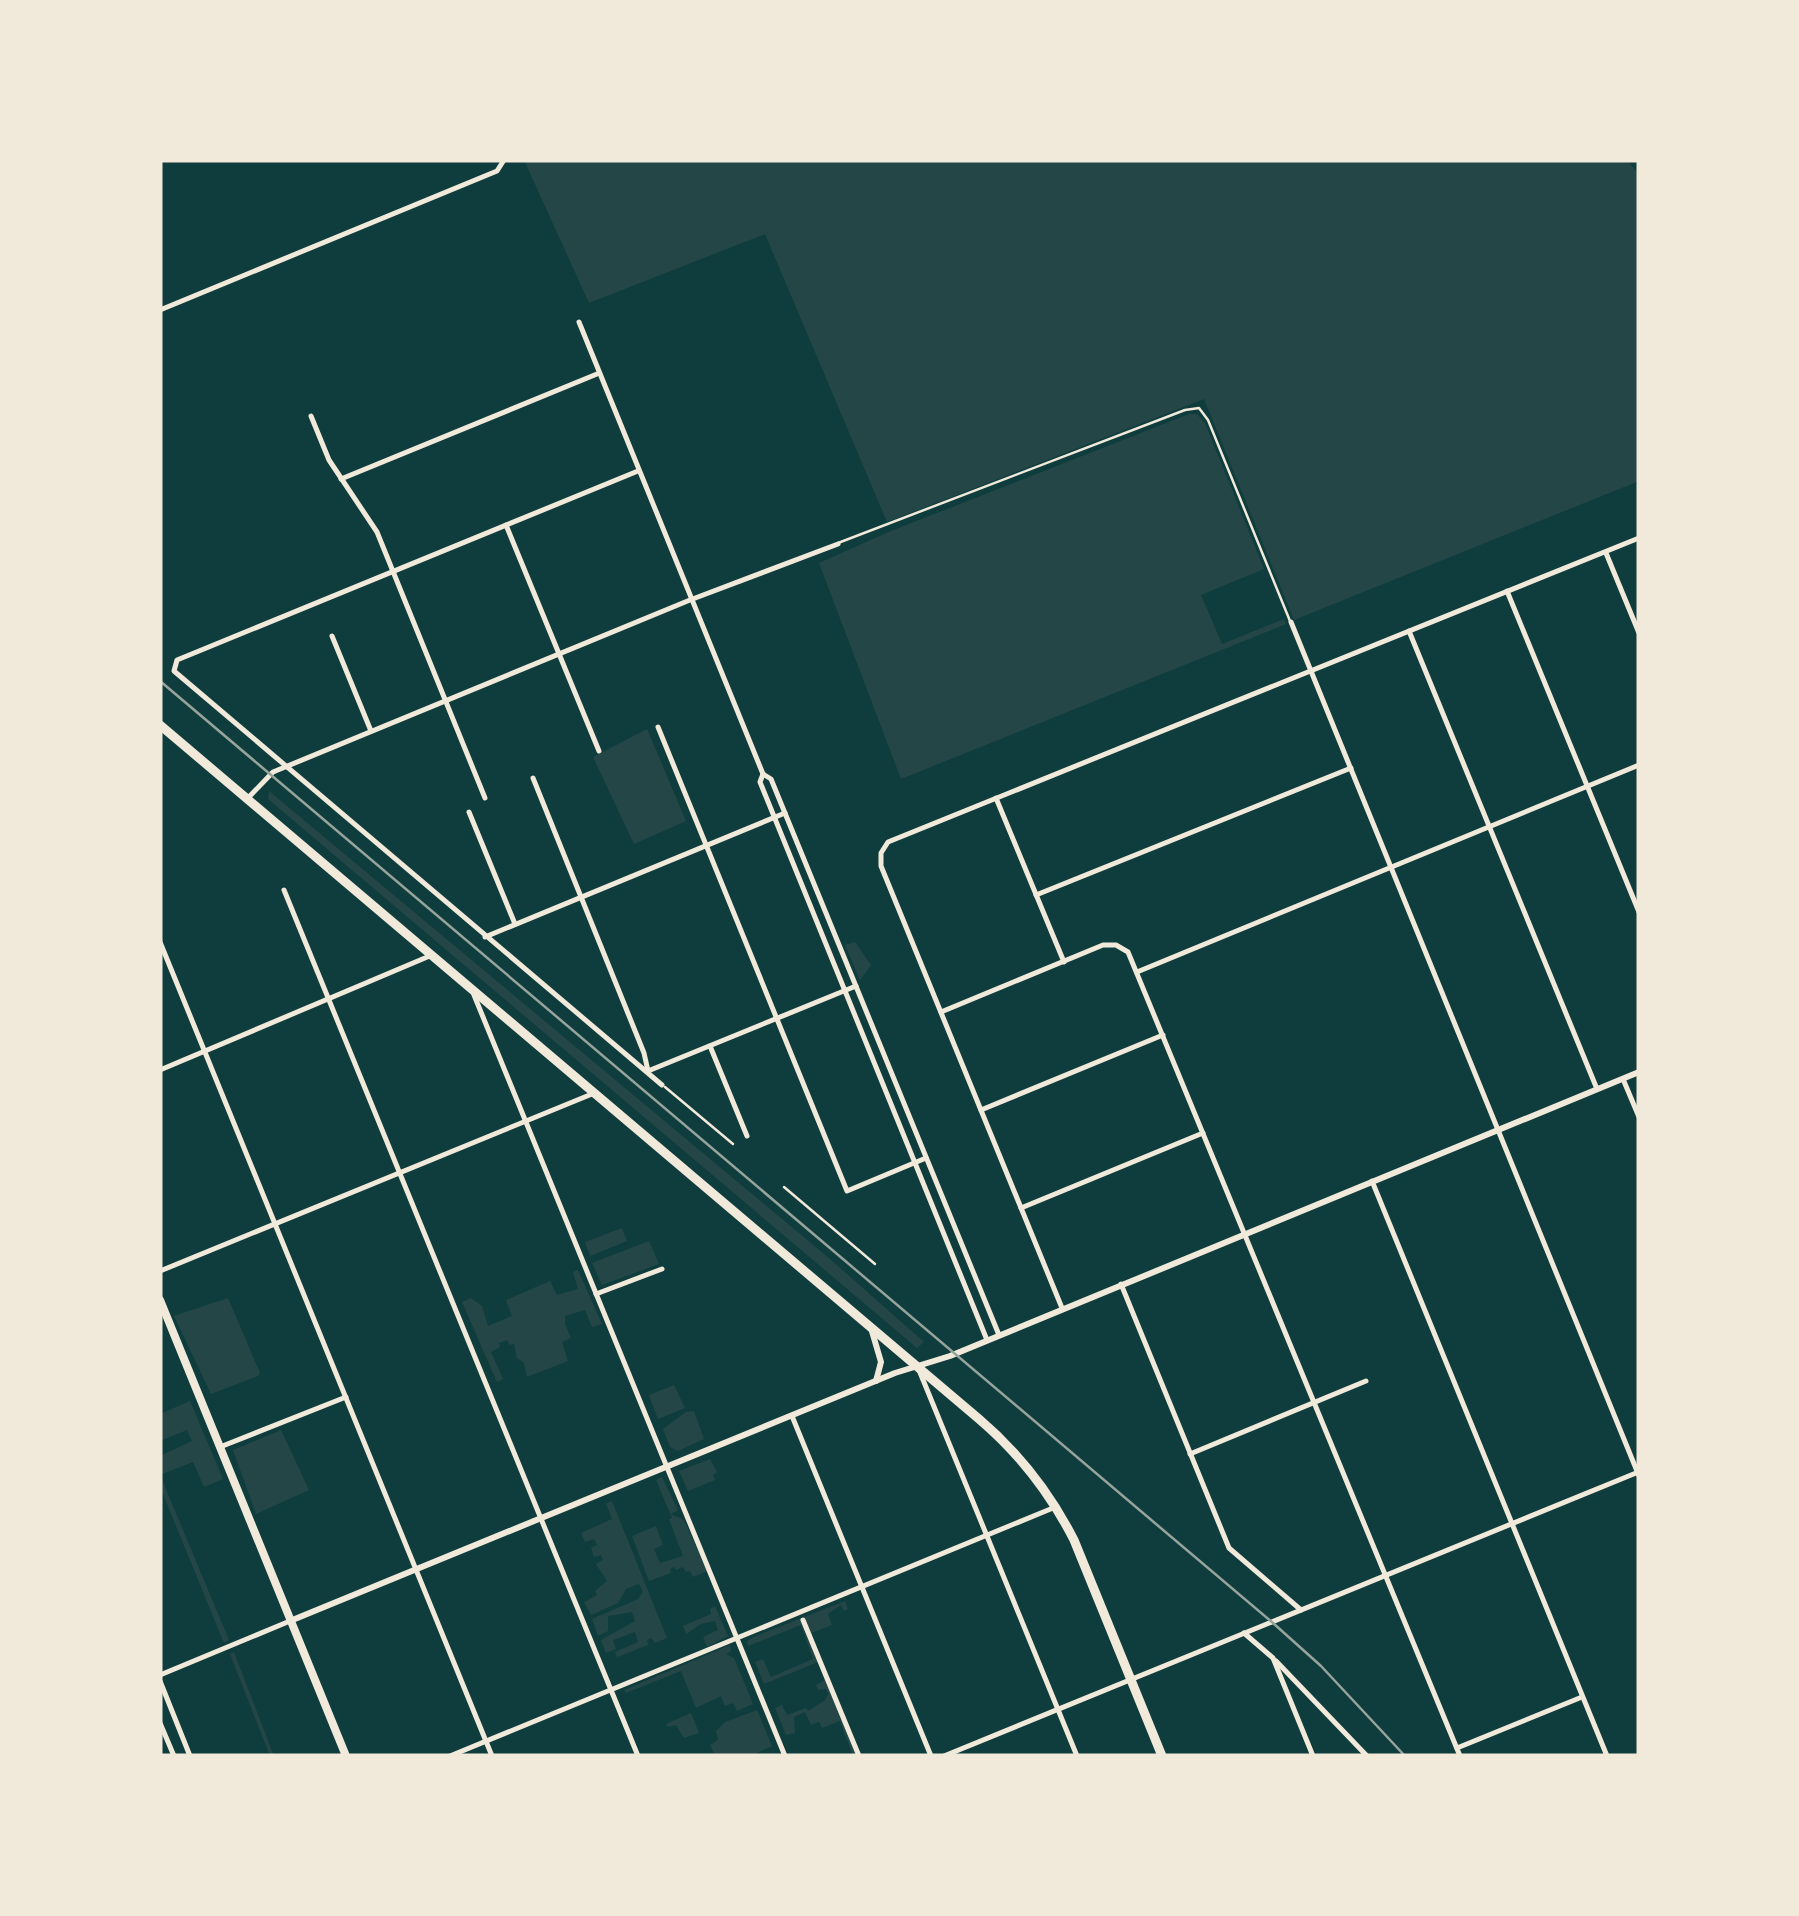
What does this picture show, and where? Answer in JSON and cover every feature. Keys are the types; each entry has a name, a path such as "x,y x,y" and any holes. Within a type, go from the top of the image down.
{"main road":[{"path":"160,726 1005,1443 1056,1507 1081,1556 1162,1756"},
{"path":"160,1300 346,1756"}],"street":[{"path":"160,310 496,170 504,160"},
{"path":"579,322 690,600 763,774 771,779 998,1335"},
{"path":"341,479 598,374"},
{"path":"310,416 329,460 370,520 485,798"},
{"path":"638,471 177,660 174,671 662,1084"},
{"path":"506,525 599,751"},
{"path":"1062,1308 882,866 881,853 888,842 1639,538"},
{"path":"247,800 265,778 285,767 690,600 838,544"},
{"path":"1606,552 1639,633"},
{"path":"1507,591 1639,912"},
{"path":"944,1756 1638,1474 1290,622"},
{"path":"1409,631 1598,1089"},
{"path":"332,636 371,731"},
{"path":"658,727 847,1191 926,1158"},
{"path":"1137,972 1639,766"},
{"path":"1036,895 1351,768"},
{"path":"763,774 760,782 774,818 986,1340"},
{"path":"533,778 648,1071"},
{"path":"996,797 1064,962"},
{"path":"468,812 515,924"},
{"path":"485,937 785,813"},
{"path":"284,890 638,1756"},
{"path":"160,942 492,1756"},
{"path":"941,1012 1103,946 1116,944 1128,952 1460,1756"},
{"path":"160,1070 432,955"},
{"path":"648,1071 856,986"},
{"path":"472,990 785,1756"},
{"path":"981,1110 1163,1035"},
{"path":"710,1046 747,1136"},
{"path":"190,1756 160,1678 290,1620 1639,1072"},
{"path":"1623,1078 1639,1117"},
{"path":"160,1271 594,1092"},
{"path":"896,1119 908,1114"},
{"path":"1021,1208 1203,1133"},
{"path":"1372,1181 1607,1756"},
{"path":"596,1294 662,1269"},
{"path":"1121,1284 1229,1548 1301,1610"},
{"path":"870,1326 881,1362 876,1381"},
{"path":"917,1366 1077,1756"},
{"path":"1190,1454 1366,1381"},
{"path":"220,1448 346,1397"},
{"path":"792,1416 931,1756"},
{"path":"450,1756 1056,1507"},
{"path":"804,1620 859,1756"},
{"path":"1244,1633 1368,1756"},
{"path":"1273,1658 1314,1756"},
{"path":"1457,1748 1582,1696"},
{"path":"160,1723 174,1756"}],"lane":[{"path":"838,544 1185,410 1199,408 1208,420 1290,622"},
{"path":"662,1084 733,1144"},
{"path":"784,1187 875,1264"}],"shaded area":[{"path":"524,160 1627,160 1639,175 1639,481 1294,620 1204,399 887,522 765,234 589,303"},
{"path":"1197,414 1205,423 1264,569 1201,595 1222,644 1284,619 1286,624 901,779 819,563"},
{"path":"647,729 686,821 634,844 593,757"},
{"path":"269,791 830,1259 924,1342 917,1348 268,799"},
{"path":"855,942 871,965 860,980 845,945"},
{"path":"622,1228 627,1241 590,1256 585,1242"},
{"path":"649,1241 659,1264 602,1285 592,1263"},
{"path":"578,1270 602,1324 592,1327 585,1310 565,1316 571,1338 562,1342 568,1361 527,1377 514,1344 507,1340 499,1343 500,1347 491,1352 503,1379 497,1382 462,1302 471,1298 482,1306 488,1326 512,1316 506,1300 550,1281 557,1295 578,1289 573,1272"},
{"path":"228,1298 260,1373 211,1394 174,1316"},
{"path":"674,1385 685,1408 658,1419 649,1395"},
{"path":"190,1401 223,1479 204,1487 193,1462 160,1475 160,1456 192,1441 187,1430 160,1441 160,1414"},
{"path":"694,1411 704,1439 678,1451 670,1447 663,1429 686,1412"},
{"path":"281,1430 309,1490 256,1514 233,1450"},
{"path":"710,1459 717,1472 713,1475 715,1480 688,1491 679,1471"},
{"path":"160,1475 229,1640 224,1643 160,1487"},
{"path":"662,1477 678,1510 671,1514 684,1520 707,1571 693,1577 683,1567 674,1567 671,1573 649,1581 632,1536 656,1526 663,1545 654,1549 660,1563 683,1556 656,1480"},
{"path":"612,1501 667,1638 655,1643 651,1638 648,1645 617,1657 615,1652 638,1642 635,1632 613,1640 616,1649 606,1653 601,1640 635,1621 632,1612 608,1616 608,1631 598,1636 592,1619 638,1599 643,1592 639,1584 626,1589 618,1603 591,1615 584,1602 597,1595 595,1591 607,1581 596,1564 603,1560 601,1555 594,1557 591,1548 597,1545 594,1539 585,1542 581,1533 612,1519 606,1503"},
{"path":"845,1601 848,1609 844,1611 841,1605 828,1614 832,1625 811,1633 860,1756 853,1756 840,1721 822,1728 819,1722 811,1725 805,1712 794,1717 795,1733 786,1735 775,1708 782,1705 787,1715 806,1708 808,1711 828,1694 816,1685 825,1680 818,1662 764,1684 755,1662 763,1659 771,1677 813,1659 801,1625 748,1646 747,1641"},
{"path":"715,1606 728,1636 707,1647 703,1637 718,1630 715,1621 686,1634 683,1626 711,1614 710,1609"},
{"path":"730,1645 731,1651 726,1654 734,1658 753,1704 737,1711 733,1703 725,1706 721,1696 696,1708 681,1671 626,1693 624,1690"},
{"path":"234,1652 274,1756 270,1756 230,1654"},
{"path":"757,1710 772,1746 751,1756 715,1756 710,1745 718,1740 716,1731 725,1722"},
{"path":"691,1713 699,1733 684,1738 676,1725 666,1724"}],"railway":[{"path":"160,681 1273,1623 1321,1666 1405,1756"}]}
